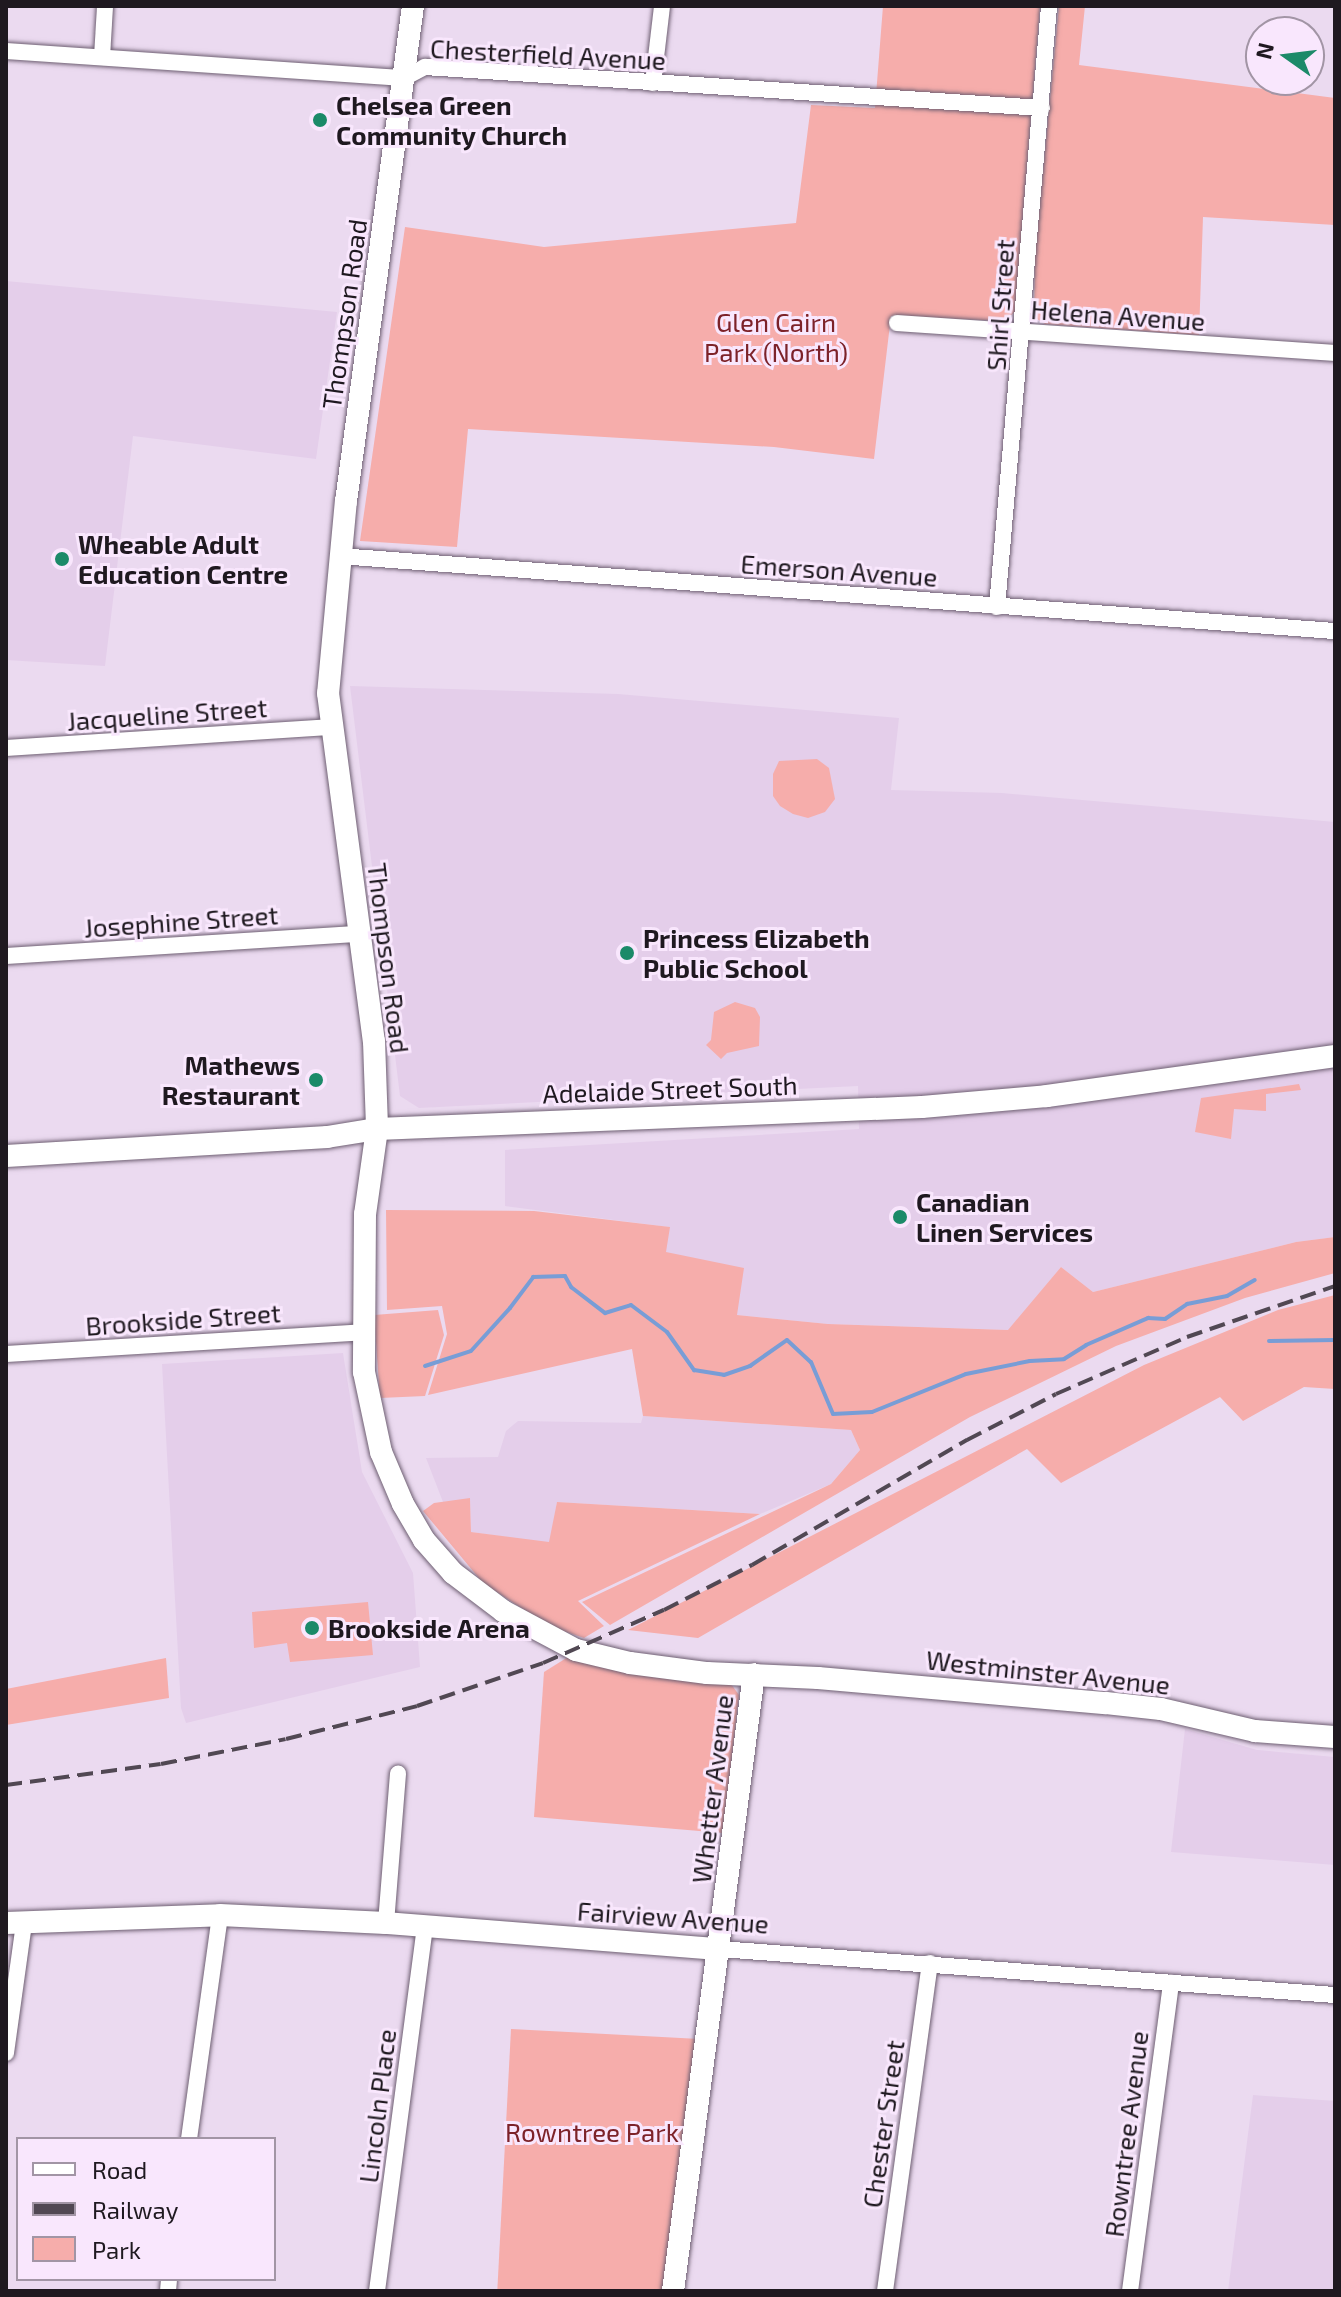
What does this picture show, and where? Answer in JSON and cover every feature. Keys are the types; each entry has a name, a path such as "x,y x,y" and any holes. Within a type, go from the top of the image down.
{"street":[{"path":"102,57 105,6"},
{"name":"Thompson Road","path":"413,6 339,556 328,693 374,1041 377,1129 365,1214 364,1372 381,1452 403,1504 424,1540 453,1573 512,1617 576,1650 630,1663 707,1673 754,1674"},
{"path":"653,83 662,6"},
{"name":"Shirl Street","path":"997,607 1049,6"},
{"name":"Chesterfield Avenue","path":"6,51 404,78 425,67 1042,108"},
{"name":"Helena Avenue","path":"897,323 1335,353"},
{"name":"Emerson Avenue","path":"339,556 1335,631"},
{"name":"Jacqueline Street","path":"6,748 332,727"},
{"name":"Josephine Street","path":"6,956 359,934"},
{"name":"Adelaide Street South","path":"6,1156 327,1137 377,1129 922,1107 1047,1096 1335,1056"},
{"name":"Brookside Street","path":"6,1354 363,1332"},
{"name":"Westminster Avenue","path":"754,1674 1151,1708 1255,1731 1335,1737"},
{"name":"Whetter Avenue","path":"673,2291 754,1674"},
{"path":"386,1923 398,1773"},
{"path":"189,2137 220,1915"},
{"name":"Fairview Avenue","path":"15,1923 220,1915 386,1923 1335,1995"},
{"path":"6,2053 15,1923"},
{"name":"Lincoln Place","path":"377,2291 425,1927"},
{"name":"Chester Street","path":"885,2291 930,1963"},
{"name":"Rowntree Avenue","path":"1130,2291 1171,1983"}],"shaded area":[{"name":"Wheable Adult Education Centre","path":"6,281 337,312 316,459 133,436 105,666 6,660"},
{"path":"350,686 618,694 899,718 891,790 1002,793 1335,822 1335,1237 1296,1242 1093,1292 1061,1267 1009,1330 828,1324 737,1315 665,1252 669,1227 505,1206 505,1150 859,1129 858,1086 419,1108 400,1096"},
{"path":"343,1353 362,1472 413,1573 420,1667 186,1723 181,1708 162,1364"},
{"path":"643,1416 851,1430 860,1450 831,1484 760,1514 557,1502 550,1543 471,1532 470,1499 443,1502 426,1458 498,1457 506,1431 518,1421 641,1423"},
{"path":"1185,1729 1257,1750 1335,1757 1335,1865 1171,1852"},
{"path":"1253,2095 1335,2101 1335,2291 1228,2291"}],"green space":[{"name":"Glen Cairn Park (North)","path":"883,6 1040,6 1015,312 1004,321 891,316 874,459 774,447 468,429 457,547 360,541 405,227 544,247 796,223 811,105 875,108"},
{"path":"1059,6 1085,6 1079,65 1245,86 1245,96 1335,98 1335,225 1203,217 1199,335 1045,324 1034,317 1035,255"},
{"path":"817,759 829,768 835,799 825,812 808,818 793,814 780,806 773,796 773,774 779,761"},
{"path":"735,1002 755,1008 760,1017 759,1046 727,1053 721,1059 706,1045 711,1040 714,1012"},
{"path":"1299,1084 1301,1090 1266,1094 1266,1111 1234,1109 1231,1139 1195,1132 1201,1098"},
{"path":"386,1210 534,1211 670,1227 666,1252 744,1268 737,1315 828,1324 1008,1330 1061,1267 1093,1292 1296,1242 1335,1237 1335,1273 1245,1298 1116,1346 970,1417 610,1625 582,1602 831,1484 860,1450 851,1430 643,1416 632,1349 428,1395 447,1334 442,1306 387,1310"},
{"path":"1335,1295 1335,1389 1304,1387 1243,1421 1220,1397 1061,1483 1027,1449 698,1638 628,1630 1144,1365 1278,1310"},
{"path":"438,1310 444,1335 425,1396 380,1398 374,1315"},
{"path":"470,1498 471,1532 549,1542 557,1502 760,1514 578,1601 604,1626 584,1638 549,1626 483,1583 423,1511 434,1503"},
{"name":"Brookside Arena","path":"368,1602 373,1655 290,1662 287,1643 254,1648 252,1612"},
{"path":"568,1657 731,1684 739,1695 723,1833 534,1817 544,1672"},
{"path":"166,1658 169,1698 6,1725 6,1689"},
{"name":"Rowntree Park","path":"511,2029 695,2039 682,2291 497,2291"}],"waterway":[{"path":"425,1366 471,1351 533,1277 565,1276 571,1287 605,1313 631,1305 667,1332 694,1370 724,1375 750,1366 787,1340 811,1362 833,1414 872,1412 966,1374 1030,1361 1064,1359 1086,1345 1148,1318 1165,1319 1187,1304 1227,1296 1255,1280"},
{"path":"1269,1341 1335,1340"}],"railway":[{"path":"6,1785 161,1764 286,1739 417,1706 543,1663 664,1610 752,1565 967,1440 1056,1394 1187,1337 1335,1286"}],"place":[{"name":"Chelsea Green Community Church","path":"320,120"},
{"name":"Wheable Adult Education Centre","path":"62,559"},
{"name":"Princess Elizabeth Public School","path":"627,953"},
{"name":"Mathews Restaurant","path":"316,1080"},
{"name":"Canadian Linen Services","path":"900,1217"},
{"name":"Brookside Arena","path":"312,1628"}]}
